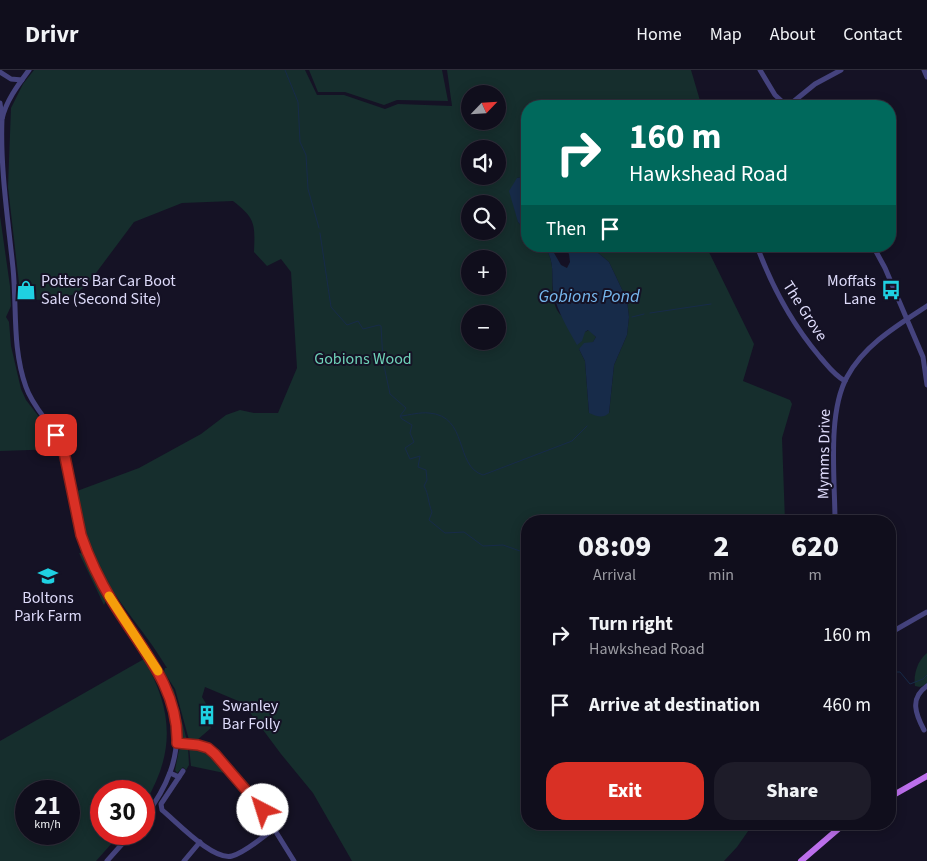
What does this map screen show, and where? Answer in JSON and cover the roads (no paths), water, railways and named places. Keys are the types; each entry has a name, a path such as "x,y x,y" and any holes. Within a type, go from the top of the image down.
{"main road":[{"path":"896,794 927,776"},
{"path":"801,861 835,830"}],"street":[{"path":"2,118 13,94 29,70"},
{"path":"760,70 775,96 780,100"},
{"path":"795,100 815,84 841,70"},
{"path":"924,70 927,77"},
{"path":"0,72 11,79 22,80"},
{"path":"0,103 2,118 0,162 2,200 13,268 17,349 22,375 29,395 53,430 64,452 81,535 96,571 112,601 154,664 165,685 175,716 177,743 170,773 155,801"},
{"name":"The Grove","path":"759,252 771,281 796,326 833,373 845,381"},
{"path":"876,252 885,268 922,357 927,384"},
{"name":"Mymms Drive","path":"835,515 835,421 838,398 845,381 856,363 869,349 927,306"},
{"path":"896,630 927,612"},
{"path":"924,730 915,712 919,694 927,686"},
{"path":"177,743 198,745 208,748 215,754 258,802 294,861"},
{"path":"183,771 160,808 216,855 233,856 275,828"},
{"path":"170,773 179,777"},
{"path":"184,861 200,842"},
{"path":"107,861 121,845"}],"water":[{"path":"521,177 521,225 518,222 509,191 517,178"},
{"name":"Gobions Pond","path":"548,252 553,252 561,265 567,268 570,262 568,252 597,252 609,262 627,300 629,317 627,335 614,365 609,413 604,416 589,413 585,361 579,349 584,343 593,342 596,337 588,330 585,332 582,341 577,345 556,302 550,257"}],"waterway":[{"path":"285,70 298,102 300,142 306,155 308,189 319,228"},
{"path":"320,233 331,307 347,325 358,321 363,329 381,326 383,361 390,394 406,408 400,416 412,425 410,433 414,442 405,448 410,459 420,456 418,467 426,470 427,480 424,486 432,512 429,520 445,533 464,532 483,546 503,545 521,551"},
{"path":"650,313 711,304"},
{"path":"632,317 644,314"},
{"path":"401,416 419,413 442,416 456,432 468,462 474,470 483,475 572,441 587,426"},
{"path":"896,672 900,672 910,684 923,679 927,675"}],"place":[{"name":"Potters Bar Car Boot Sale (Second Site)","path":"26,290"},
{"name":"Moffats Lane","path":"891,290"},
{"name":"Boltons Park Farm","path":"48,576"},
{"name":"Swanley Bar Folly","path":"207,715"}],"park label":[{"name":"Gobions Wood","path":"363,359"}]}
